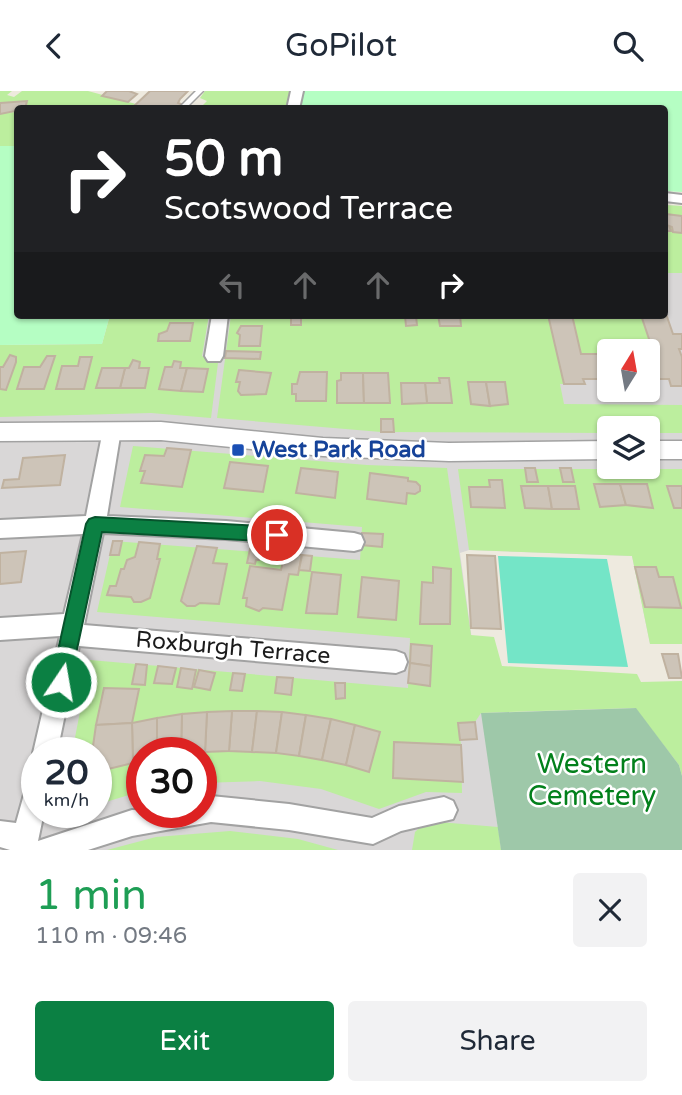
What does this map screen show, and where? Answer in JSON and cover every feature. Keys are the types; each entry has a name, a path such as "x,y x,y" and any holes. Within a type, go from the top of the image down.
{"street":[{"path":"214,356 219,319"},
{"path":"49,737 95,524 112,430"},
{"path":"0,432 161,431 373,450 597,450"},
{"path":"0,529 95,524 226,530 354,542"},
{"name":"Roxburgh Terrace","path":"0,629 72,630 396,662"},
{"path":"217,810 289,817 373,831 399,819 444,810"},
{"path":"0,834 32,845 126,824"}],"lane":[{"path":"185,105 200,91"}],"shaded area":[{"path":"668,205 682,206 682,644 650,644 632,556 469,550 460,553 501,850 0,850 0,345 102,344 109,319 668,319"}],"green space":[{"path":"0,91 12,91 7,95 14,97 22,91 88,91 136,104 26,105 26,101 0,103"},
{"path":"205,91 292,91 287,105 203,105 207,101 200,98"},
{"path":"292,91 682,91 682,192 668,191 668,105 287,105"},
{"path":"14,112 14,146 0,146 0,113"},
{"path":"0,146 14,146 14,319 109,319 102,344 0,345"},
{"path":"668,205 682,206 682,273 668,273"},
{"path":"109,319 208,319 202,356 218,363 211,418 151,413 0,417 0,345 102,344"},
{"path":"230,319 549,319 564,384 560,384 564,404 682,405 682,433 660,433 660,416 597,416 597,433 381,432 217,418"},
{"path":"573,319 642,319 649,339 597,339 597,354 581,354"},
{"path":"133,446 367,465 447,468 471,635 494,637 502,666 637,674 641,682 682,681 682,776 679,765 635,708 481,713 475,722 458,723 462,793 426,792 379,809 321,789 260,781 217,782 217,737 126,737 126,796 112,800 112,737 75,737 90,660 408,688 410,638 97,612 113,541 360,560 362,527 120,507"},
{"path":"458,469 597,469 597,479 660,479 660,469 682,469 682,644 650,644 632,556 469,550"},
{"path":"498,556 607,559 628,667 508,663"},
{"name":"Western Cemetery","path":"636,708 679,765 682,776 682,850 501,850 481,713"},
{"path":"427,821 498,827 501,850 412,850 415,832"},
{"path":"230,831 298,839 338,850 107,850 156,837"}],"building":[{"path":"107,91 129,91 137,94 128,102 102,96"},
{"path":"150,91 188,91 180,99 178,103 180,105 135,105"},
{"path":"27,101 26,105 14,105 14,111 0,114 0,103"},
{"path":"668,214 682,216 682,233 673,232 669,226 671,231 668,231"},
{"path":"291,319 301,319 301,325 291,325"},
{"path":"405,319 416,319 417,325 406,326"},
{"path":"439,319 460,319 461,326 440,326"},
{"path":"549,319 573,319 581,354 597,354 597,379 583,379 585,384 564,384"},
{"path":"642,319 668,319 673,334 682,334 682,349 679,349 682,357 682,386 671,386 669,379 660,379 660,339 649,339"},
{"path":"170,323 193,323 190,341 158,341 159,334 167,331"},
{"path":"241,326 262,326 260,346 239,346 240,335 237,333"},
{"path":"226,351 261,352 260,359 225,358"},
{"path":"10,355 16,357 16,362 6,390 0,389 0,367 3,367"},
{"path":"47,356 55,356 44,389 17,389 24,367 40,367"},
{"path":"80,357 92,357 84,389 56,389 62,366 78,366"},
{"path":"133,360 140,362 139,368 149,368 145,388 120,388 125,368 129,368"},
{"path":"174,361 181,362 180,368 187,368 181,391 159,389 165,367 172,367"},
{"path":"102,368 125,368 120,388 96,388"},
{"path":"187,368 208,369 203,392 181,391"},
{"path":"239,370 271,373 266,394 241,395 238,391 240,382 236,382"},
{"path":"300,372 327,372 326,401 296,401 296,394 292,394 292,384 297,384"},
{"path":"341,373 363,373 364,403 337,403 337,381 341,380"},
{"path":"363,373 388,373 390,403 364,403"},
{"path":"439,378 449,378 452,403 427,403 425,383 440,383"},
{"path":"468,382 486,382 490,406 471,404"},
{"path":"486,382 505,382 508,404 490,406"},
{"path":"401,383 425,383 427,403 402,404"},
{"path":"381,419 393,419 394,432 381,432"},
{"path":"167,448 191,450 182,487 141,483 145,471 140,471 145,455 164,456"},
{"path":"65,455 60,485 2,488 4,480 19,479 23,458"},
{"path":"230,462 268,466 263,492 224,488"},
{"path":"301,468 338,472 335,498 296,493"},
{"path":"525,468 535,468 538,482 527,482"},
{"path":"560,468 571,468 574,482 563,482"},
{"path":"370,473 408,478 408,481 416,482 420,486 420,491 415,494 407,493 406,504 367,499"},
{"path":"489,480 502,480 505,508 471,507 469,487 490,487"},
{"path":"594,484 620,484 626,505 600,507"},
{"path":"620,484 647,484 653,508 626,505"},
{"path":"521,486 548,486 552,509 525,508"},
{"path":"548,486 575,486 579,509 552,509"},
{"path":"667,486 682,486 682,508 674,508"},
{"path":"362,533 383,534 382,547 361,545"},
{"path":"113,541 122,541 119,555 110,555"},
{"path":"139,542 160,544 157,559 160,559 150,598 134,602 131,597 107,595 110,586 116,586 127,560 135,557"},
{"path":"197,546 217,548 213,563 227,564 219,604 200,603 187,606 181,601"},
{"path":"250,549 261,551 255,564 247,563"},
{"path":"26,551 21,582 0,584 0,553"},
{"path":"285,553 302,555 298,575 289,574 282,610 263,608 259,611 246,606 247,598 243,598 250,566 281,570"},
{"path":"302,555 312,556 310,571 299,570"},
{"path":"467,555 495,556 501,629 471,628"},
{"path":"433,567 451,569 450,624 420,624 422,582 433,583"},
{"path":"635,567 656,567 659,577 673,577 681,608 645,607"},
{"path":"312,572 341,575 337,614 306,613"},
{"path":"362,577 399,581 396,620 358,617"},
{"path":"411,644 432,646 431,666 410,663"},
{"path":"662,654 678,654 682,678 669,678"},
{"path":"410,663 431,666 430,686 408,683"},
{"path":"136,664 147,665 145,685 132,684"},
{"path":"158,666 176,668 172,684 154,683"},
{"path":"181,668 196,670 192,689 177,687"},
{"path":"199,670 215,673 210,690 194,687"},
{"path":"233,673 245,674 242,691 230,690"},
{"path":"277,677 293,678 291,695 275,693"},
{"path":"335,683 345,683 345,698 336,699"},
{"path":"104,688 139,689 132,723 96,725"},
{"path":"232,711 257,711 252,752 229,751"},
{"path":"232,711 229,751 217,752 217,737 206,737 207,712"},
{"path":"257,711 282,712 276,753 252,752"},
{"path":"207,712 206,737 181,737 182,714"},
{"path":"282,712 306,715 299,756 276,753"},
{"path":"182,714 181,737 157,737 157,718"},
{"path":"306,715 331,719 322,760 299,756"},
{"path":"157,718 157,737 132,737 132,723"},
{"path":"331,719 355,725 346,765 322,760"},
{"path":"475,722 477,739 460,740 458,723"},
{"path":"132,723 132,737 126,737 126,765 112,768 112,737 94,737 96,725"},
{"path":"355,725 380,732 369,772 346,765"},
{"path":"394,742 461,745 463,782 393,778"}],"place":[{"name":"West Park Road","path":"238,450"}],"route":[{"path":"61,682 95,524 277,535"}]}
